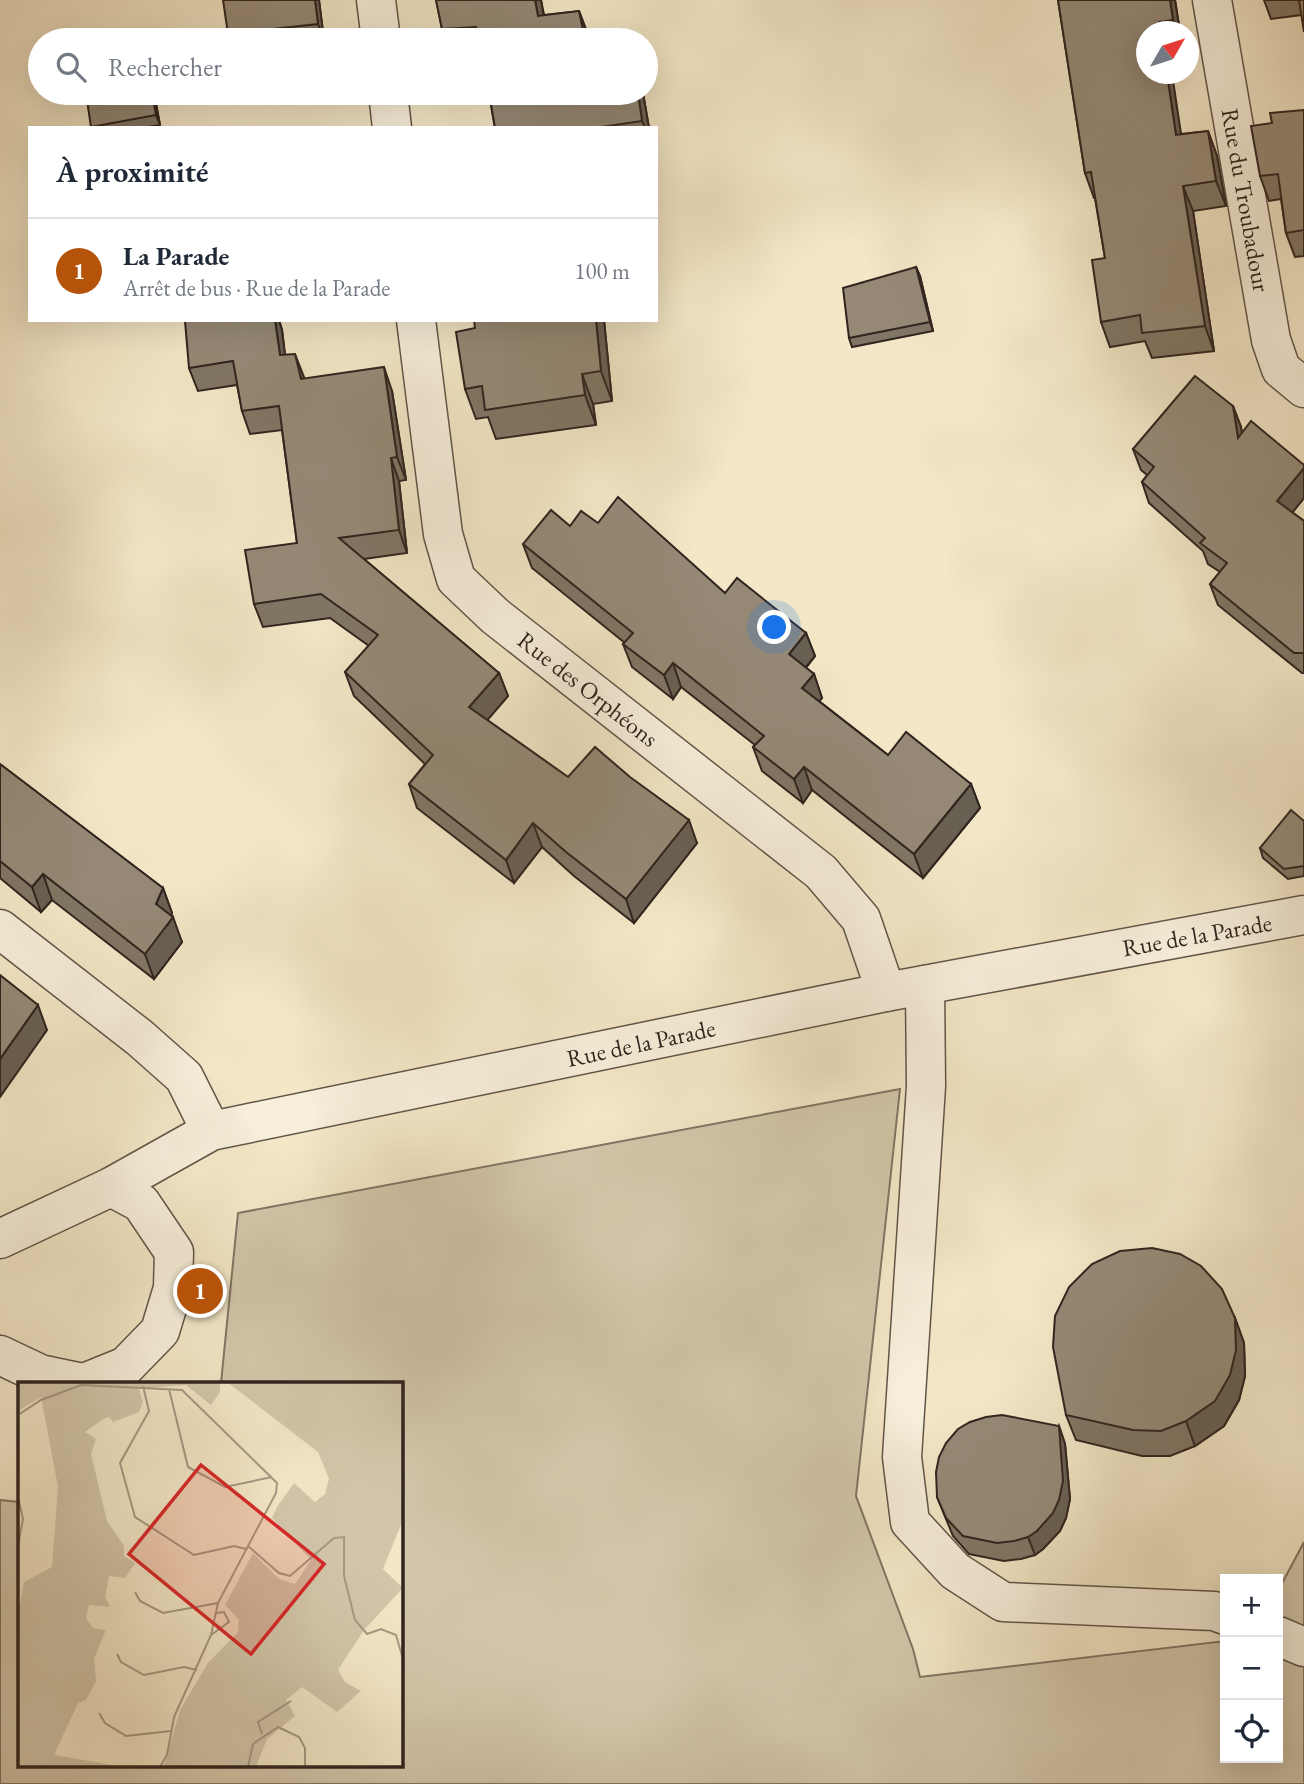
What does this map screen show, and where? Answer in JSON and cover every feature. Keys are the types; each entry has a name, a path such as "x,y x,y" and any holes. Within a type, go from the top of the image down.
{"street":[{"path":"376,0 380,28"},
{"name":"Rue du Troubadour","path":"1212,0 1271,340 1281,369 1304,387"},
{"path":"389,105 392,126"},
{"name":"Rue des Orphéons","path":"416,322 443,534 456,579 495,616 821,872 861,919 886,992"},
{"name":"Rue de la Parade","path":"0,1239 111,1186 211,1131 886,992 1304,915"},
{"path":"0,929 140,1038 184,1077 211,1131"},
{"path":"925,985 926,1086 902,1457 910,1522 956,1571 1003,1602 1220,1613"},
{"path":"86,1382 126,1366 160,1331 173,1288 174,1252 141,1203 111,1186"},
{"path":"0,1355 40,1374 78,1382"},
{"path":"1280,1637 1304,1647"}],"shaded area":[{"path":"900,1089 856,1496 913,1649 920,1677 1220,1642 1220,1763 1283,1763 1283,1582 1304,1542 1304,1784 0,1784 0,1500 18,1502 18,1766 402,1766 402,1382 221,1382 238,1213"}],"building":[{"path":"223,0 315,0 318,24 282,28 227,28"},
{"path":"436,0 535,0 538,16 579,11 583,28 476,27 442,28"},
{"path":"1058,0 1170,0 1173,20 1136,21 1136,84 1168,84 1176,135 1208,131 1216,181 1183,186 1205,326 1142,333 1140,315 1101,322 1092,260 1105,258 1091,172 1085,173"},
{"path":"1299,0 1304,0 1304,32"},
{"path":"88,105 154,105 156,115 91,126"},
{"path":"491,105 640,105 642,121 608,126 495,126"},
{"path":"1304,110 1304,230 1286,233 1278,174 1260,176 1251,126 1272,123 1270,113"},
{"path":"916,267 930,322 849,338 843,288"},
{"path":"185,322 275,322 280,355 295,354 301,379 384,367 397,457 391,458 399,530 339,538 499,673 469,707 568,777 595,747 630,777 689,820 626,899 533,823 506,860 409,784 433,755 345,672 378,635 321,594 254,604 245,550 297,543 279,406 242,411 233,361 189,368"},
{"path":"474,322 596,322 601,371 582,374 585,395 485,410 482,386 465,389 456,332 475,328"},
{"path":"1195,376 1233,406 1238,438 1251,421 1304,465 1277,501 1304,521 1304,653 1294,653 1210,584 1227,563 1200,543 1205,538 1142,482 1154,467 1133,449"},
{"path":"618,497 725,593 737,578 806,633 789,654 814,674 802,688 888,755 906,732 971,784 914,854 804,767 794,779 753,747 764,736 673,663 664,675 623,644 633,633 523,544 551,510 570,526 581,511 598,523"},
{"path":"0,764 163,888 156,904 173,917 145,954 43,874 32,887 0,861"},
{"path":"1291,810 1304,821 1304,866 1284,869 1260,848"},
{"path":"0,975 38,1005 0,1059"},
{"path":"1152,1248 1180,1254 1201,1266 1222,1289 1235,1318 1236,1350 1230,1375 1215,1401 1186,1421 1161,1431 1133,1430 1066,1415 1053,1347 1055,1316 1069,1287 1092,1264 1120,1251"},
{"path":"1002,1415 1059,1426 1063,1481 1053,1513 1037,1531 1028,1537 997,1543 963,1536 946,1518 937,1497 936,1472 946,1443 958,1429 970,1422"}],"place":[{"name":"La Parade","path":"200,1291"}]}
